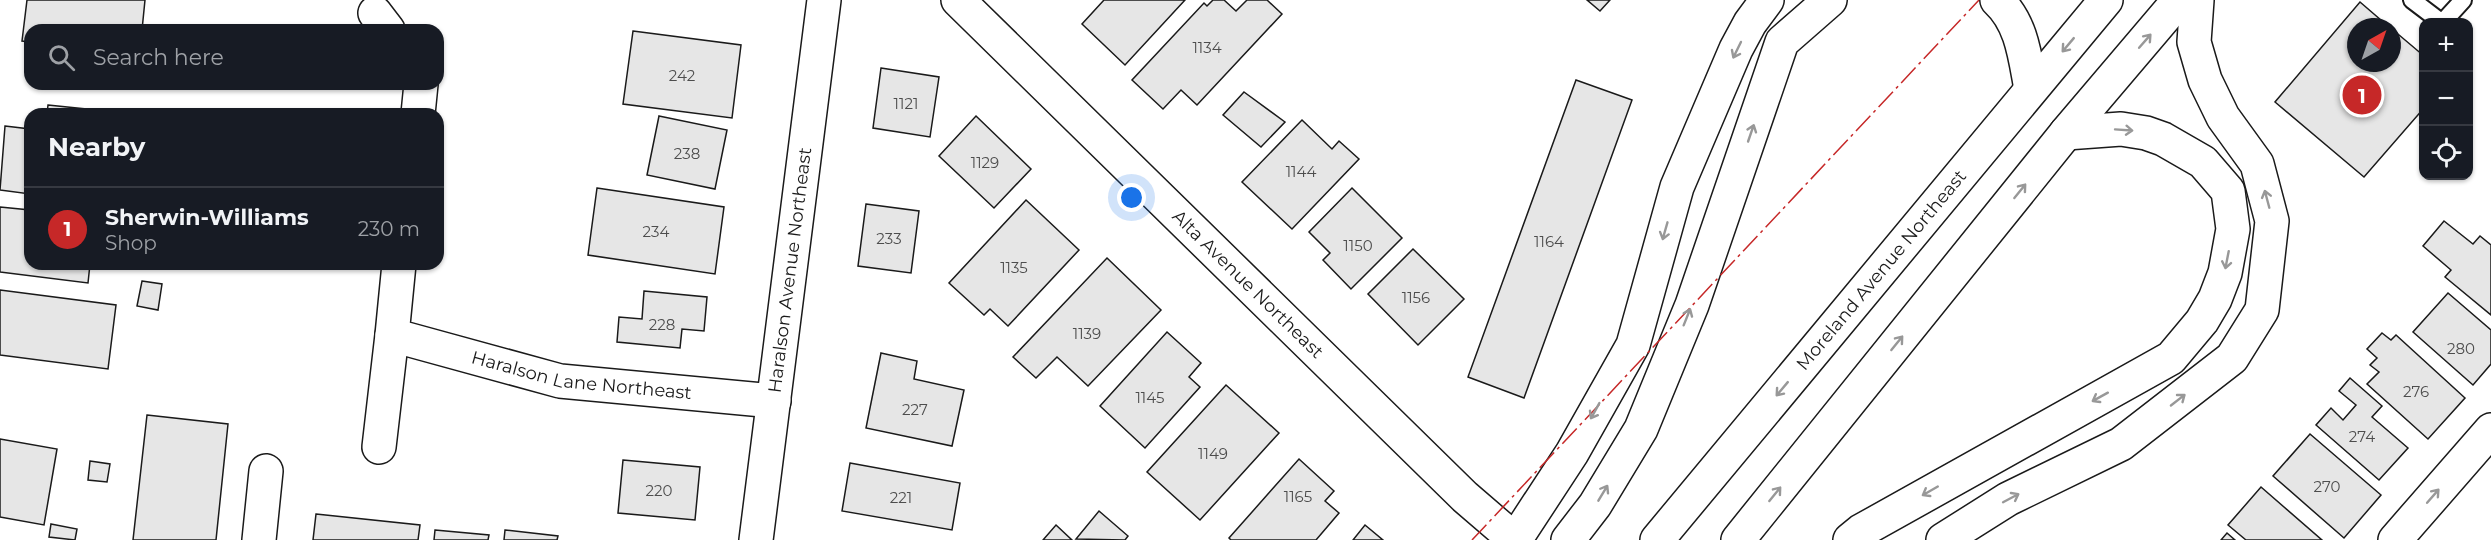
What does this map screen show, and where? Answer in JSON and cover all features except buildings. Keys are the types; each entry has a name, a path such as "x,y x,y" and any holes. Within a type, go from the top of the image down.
{"main road":[{"name":"Haralson Avenue Northeast","path":"756,540 824,0"},
{"name":"Alta Avenue Northeast","path":"958,0 1465,497 1515,540"},
{"path":"1515,540 1572,453 1633,345 1677,187 1736,49 1750,23 1767,0"},
{"path":"1568,540 1595,505 1641,429 1692,305 1782,42 1830,0"},
{"path":"1997,0 2020,35 2031,88"},
{"name":"Moreland Avenue Northeast","path":"1657,540 2106,0"},
{"path":"1738,540 2066,134 2179,0"},
{"path":"1943,540 2008,499 2121,444 2232,358 2262,310 2272,221 2258,164 2223,117 2205,80 2194,42 2197,0"},
{"path":"419,108 420,90"},
{"path":"1850,540 1861,531 1934,489 2171,358 2202,321 2214,299 2225,273 2233,228 2228,191 2202,162 2146,133 2121,129 2066,134"},
{"path":"379,447 398,270"},
{"name":"Haralson Lane Northeast","path":"392,335 560,381 774,401"},
{"path":"2394,540 2491,430"},
{"path":"259,540 266,471"}],"lane":[{"path":"2412,0 2437,18"},
{"path":"2446,18 2463,0"}],"power":[{"path":"1472,540 1979,0"}],"place":[{"name":"Sherwin-Williams","path":"2362,95"}]}
